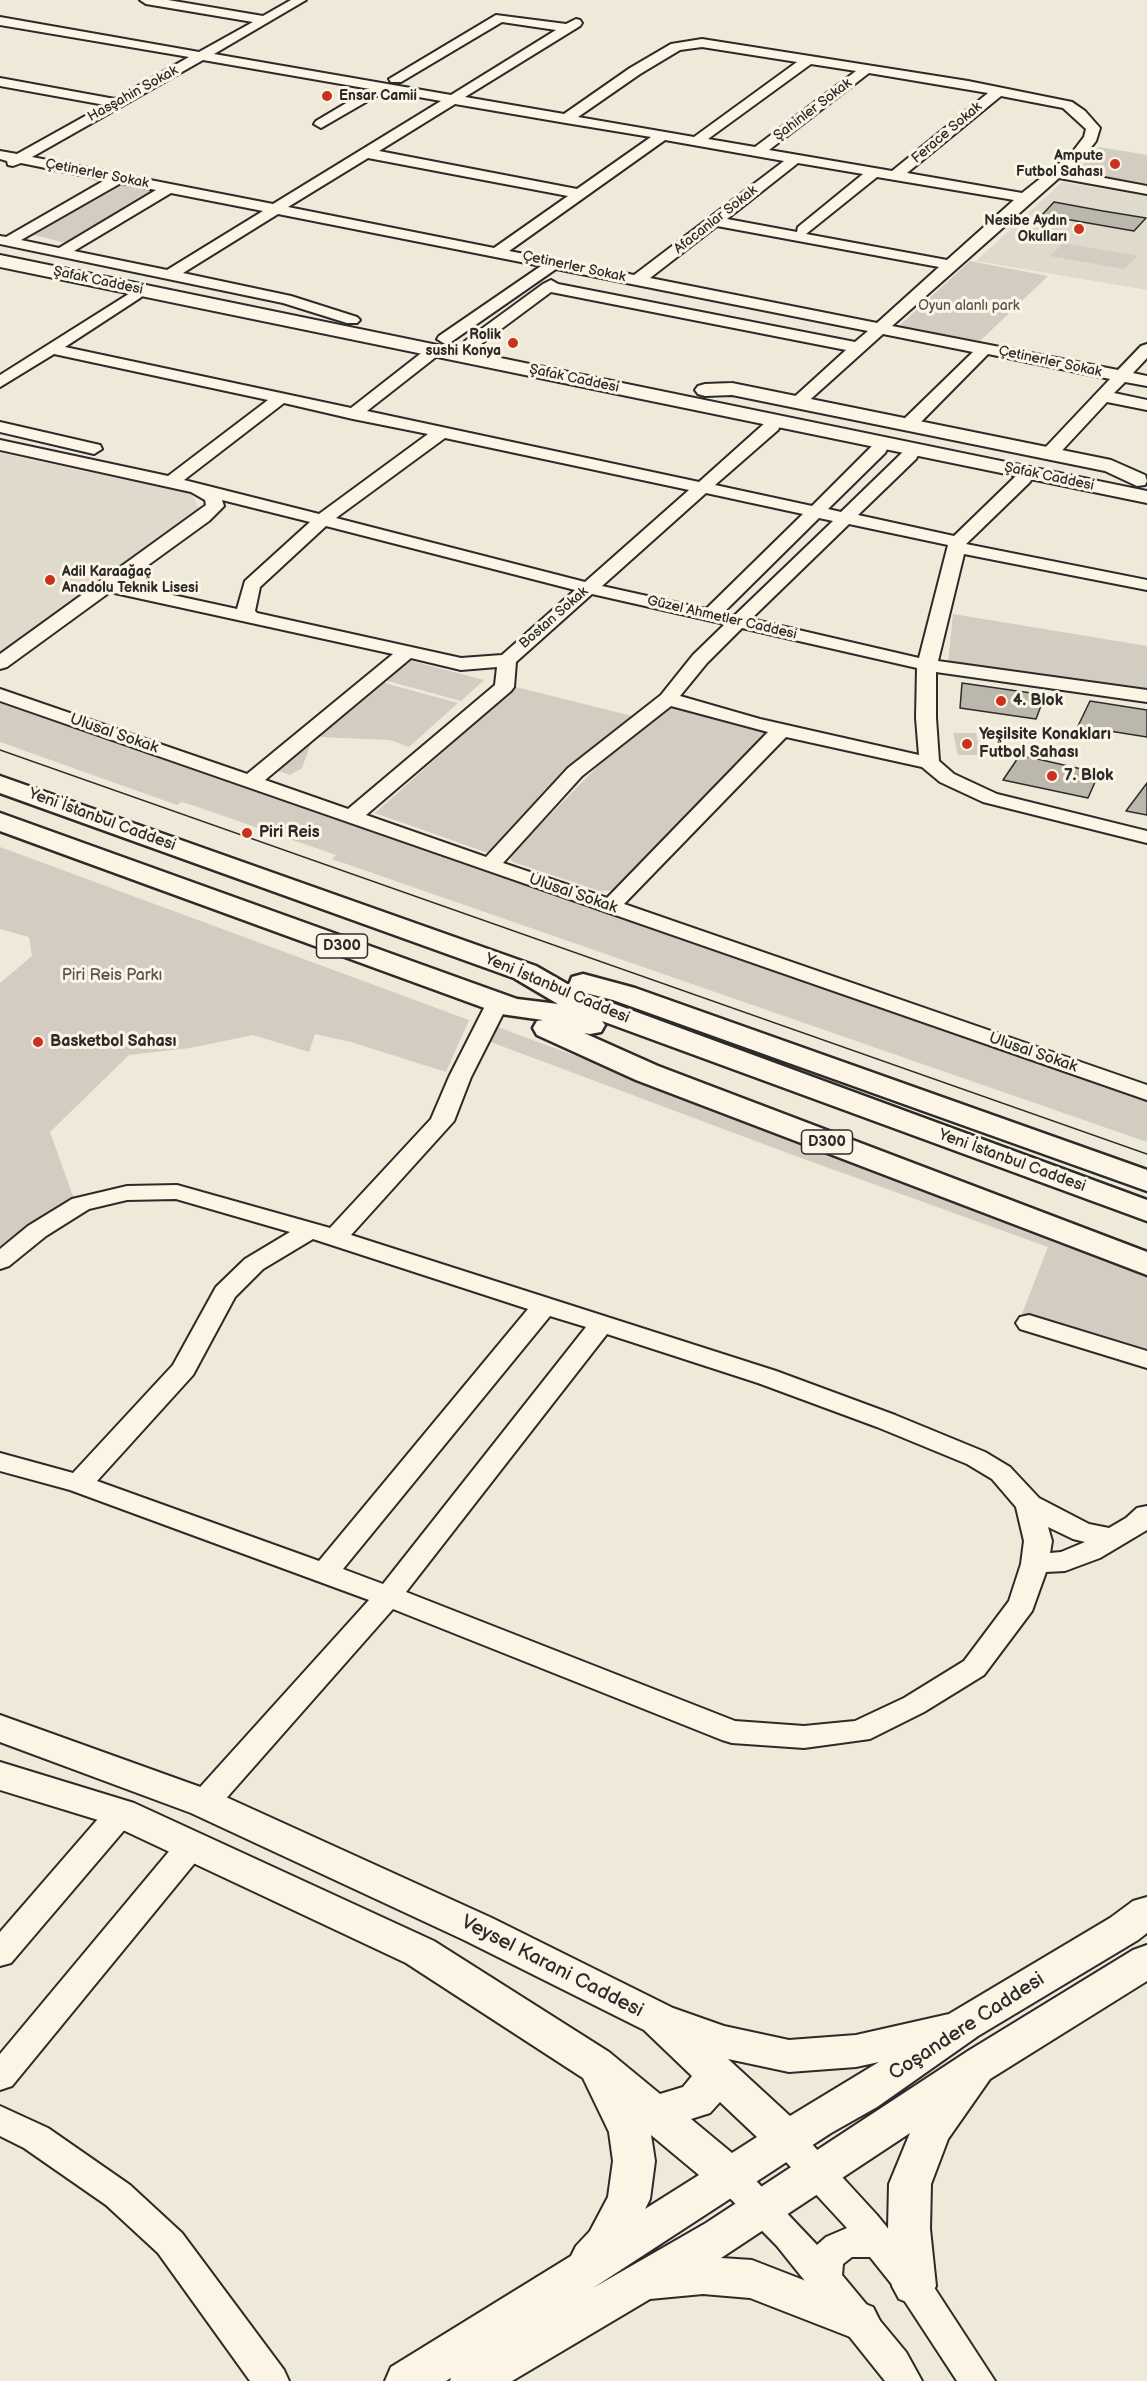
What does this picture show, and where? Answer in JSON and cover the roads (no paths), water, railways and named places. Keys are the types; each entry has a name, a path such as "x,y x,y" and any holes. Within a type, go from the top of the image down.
{"highway":[{"name":"Yeni İstanbul Caddesi","path":"0,784 525,972 572,999 1147,1211"},
{"name":"Yeni İstanbul Caddesi","path":"0,821 505,1005 555,1012 1147,1232"},
{"name":"D300","path":"525,972 579,982 624,994 1147,1181"},
{"name":"D300","path":"505,1005 551,1030 647,1073 1147,1264"}],"main road":[{"name":"Şafak Caddesi","path":"3,243 275,311 334,329 440,345 1139,488"},
{"name":"Şafak Caddesi","path":"0,261 275,311 352,320 440,345 471,345 698,397"},
{"path":"732,388 1111,466 1139,488 1100,494 1023,479 702,411 698,397 732,388"},
{"name":"Veysel Karani Caddesi","path":"0,1728 204,1803 478,1929 658,2019 787,2140"},
{"path":"0,1776 121,1813 420,1952 595,2064 730,2176"},
{"name":"Coşandere Caddesi","path":"577,2274 787,2140 861,2096 964,2025 1124,1929 1147,1912"},
{"path":"472,2381 642,2284 763,2208 982,2063 1147,1961"},
{"path":"658,2019 723,2042 789,2056 856,2050 964,2025"},
{"path":"914,2286 909,2229 910,2184 931,2131 982,2063"},
{"path":"407,2381 497,2327 577,2274 605,2244 629,2199 634,2162 630,2132 616,2099 595,2064"},
{"path":"654,2112 695,2101 703,2095 714,2073"},
{"path":"642,2284 704,2275 752,2279 858,2321"}],"street":[{"path":"146,0 266,20"},
{"name":"Hasşahin Sokak","path":"0,169 300,0"},
{"path":"171,274 572,26 500,18 396,79"},
{"path":"0,21 466,91"},
{"path":"567,119 635,71 676,47 702,43 868,68 1067,105 1080,114 1092,128 1091,138 1081,151 1025,198 797,403"},
{"path":"210,52 381,88 1025,198"},
{"path":"697,141 810,59"},
{"name":"Şahinler Sokak","path":"757,152 868,68"},
{"path":"0,82 111,107"},
{"path":"321,124 381,88"},
{"path":"0,90 111,107"},
{"name":"Ferace Sokak","path":"896,175 998,91"},
{"path":"498,252 663,135"},
{"path":"366,153 579,194"},
{"name":"Çetinerler Sokak","path":"0,155 1147,381"},
{"name":"Afacanlar Sokak","path":"638,280 795,159"},
{"path":"803,230 874,172"},
{"path":"1056,173 1147,190"},
{"path":"3,243 119,178"},
{"path":"62,252 169,188"},
{"path":"718,218 803,230 954,262"},
{"path":"718,218 954,262"},
{"path":"3,243 62,252 286,299 352,320"},
{"path":"353,414 440,345 554,264"},
{"path":"0,267 250,318 334,329"},
{"path":"471,345 574,268"},
{"path":"548,287 859,348"},
{"path":"0,382 135,295"},
{"path":"908,425 986,348"},
{"path":"51,349 441,433 809,519 1147,585"},
{"path":"1049,454 1147,349"},
{"path":"1103,396 1147,405"},
{"path":"171,482 281,398"},
{"name":"Bostan Sokak","path":"351,817 504,687 507,660 772,426"},
{"path":"0,427 187,470"},
{"path":"250,616 245,612 251,585 322,520 441,433"},
{"name":"Güzel Ahmetler Caddesi","path":"0,445 197,488 589,588 927,665 1147,696"},
{"path":"710,616 879,449"},
{"path":"489,866 575,772 668,699 700,659 740,623 910,455"},
{"path":"929,763 926,718 927,665 956,549 1023,479"},
{"path":"0,663 203,517 215,506 213,498 197,488"},
{"path":"108,586 461,664 507,660"},
{"path":"250,782 407,652"},
{"name":"Ulusal Sokak","path":"0,695 1147,1093"},
{"path":"668,699 781,729 929,763 947,778 990,798 1147,837"},
{"path":"610,907 781,729"},
{"path":"78,1484 184,1369 225,1293 254,1264 323,1234 442,1122 460,1077 505,1005"},
{"path":"0,1261 37,1231 81,1204 128,1193 177,1192 323,1234 545,1305 767,1377 886,1421 976,1458 1001,1473 1029,1504 1056,1520 1083,1532 1112,1538"},
{"path":"324,1572 545,1305"},
{"path":"1029,1323 1147,1360"},
{"path":"204,1803 388,1596 602,1324"},
{"path":"0,1462 78,1484 324,1572 732,1732 804,1737 860,1731 914,1705 974,1668 1023,1604 1035,1564 1038,1541 1029,1504"},
{"path":"1035,1564 1065,1561 1090,1551 1147,1515"},
{"path":"0,1954 121,1813"},
{"path":"0,2077 192,1845"},
{"path":"0,2120 36,2138 118,2195 170,2243 271,2381"},
{"name":"Veysel Karani Caddesi","path":"787,2140 881,2245 914,2286 977,2381"},
{"path":"730,2176 789,2236 893,2362 904,2381"},
{"path":"825,2280 825,2267 829,2256 838,2247 850,2242 866,2241 881,2245"}],"tram line":[{"path":"0,750 1147,1154"}],"place":[{"name":"Ensar Camii","path":"327,96"},
{"name":"Ampute Futbol Sahası","path":"1115,164"},
{"name":"Nesibe Aydın Okulları","path":"1079,229"},
{"name":"Rolik sushi Konya","path":"513,343"},
{"name":"Adil Karaağaç Anadolu Teknik Lisesi","path":"50,580"},
{"name":"4. Blok","path":"1001,701"},
{"name":"Yeşilsite Konakları Futbol Sahası","path":"967,744"},
{"name":"7. Blok","path":"1052,776"},
{"name":"Piri Reis","path":"247,833"},
{"name":"Basketbol Sahası","path":"38,1042"}],"park label":[{"name":"Oyun alanlı park","path":"969,306"},
{"name":"Piri Reis Parkı","path":"112,976"}]}
